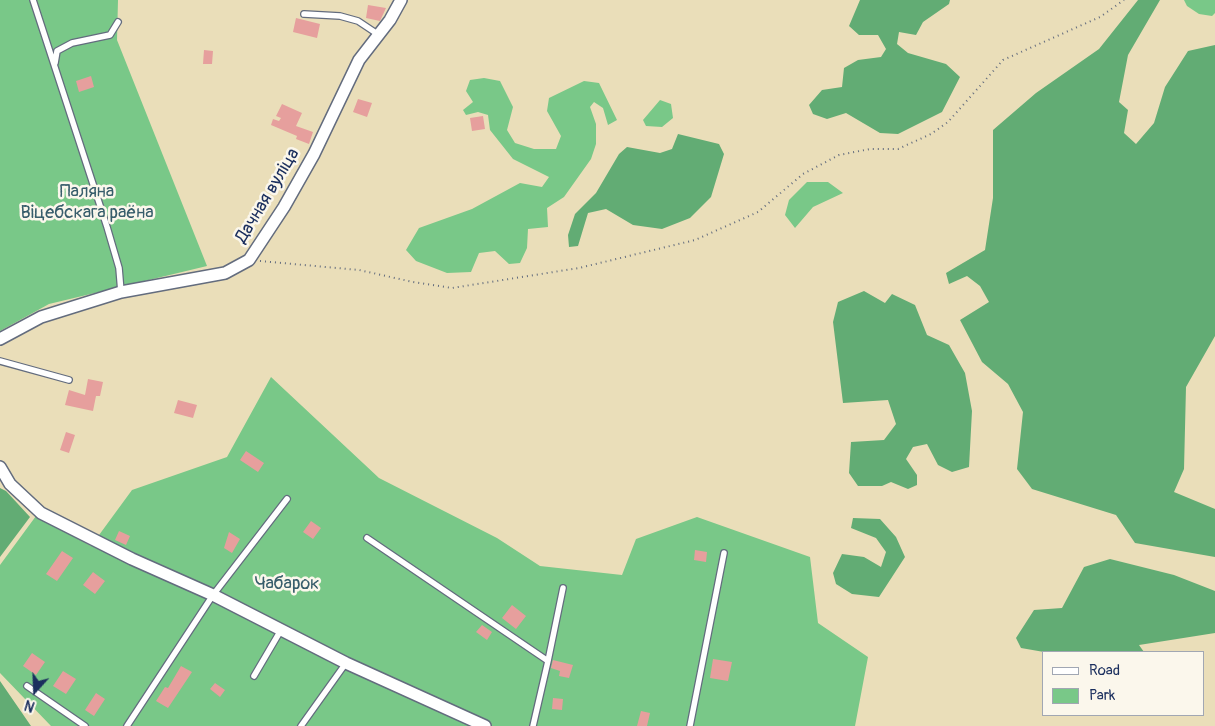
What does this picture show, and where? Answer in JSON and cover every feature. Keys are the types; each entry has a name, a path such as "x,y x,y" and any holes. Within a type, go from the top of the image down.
{"street":[{"name":"Дачная вуліца","path":"0,339 41,317 122,292 225,273 249,260 284,207 314,154 359,60 390,20 401,0"},
{"path":"0,467 10,484 41,513 132,559 214,595 346,663 485,726"}],"lane":[{"path":"33,0 119,268 122,292"},
{"path":"304,14 340,16 358,21 379,35"},
{"path":"55,65 57,51 72,44 110,35 118,22"},
{"path":"0,361 69,380"},
{"path":"128,726 214,595 287,499"},
{"path":"368,538 548,661"},
{"path":"690,726 724,553"},
{"path":"533,726 563,588"},
{"path":"254,676 281,630"},
{"path":"301,726 346,663"},
{"path":"27,686 85,726"}],"path":[{"path":"249,260 359,270 413,282 452,288 579,268 695,240 758,212 803,174 839,155 870,149 898,149 931,134 948,122 1003,60 1100,17 1124,0"}],"green space":[{"name":"Паляна Віцебскага раёна","path":"0,0 118,0 117,40 207,266 49,304 0,331"},
{"path":"860,0 950,0 949,4 923,22 916,35 899,32 897,44 908,53 946,64 960,77 942,112 898,134 880,133 846,113 827,119 813,114 809,105 822,90 842,87 844,68 858,60 881,57 886,49 878,35 859,35 849,26"},
{"path":"1138,0 1160,0 1128,55 1119,102 1128,110 1124,133 1136,144 1154,123 1165,87 1188,51 1215,45 1215,336 1186,387 1184,469 1174,492 1215,509 1215,557 1135,543 1116,515 1032,489 1017,469 1023,412 1008,384 982,362 960,320 989,302 980,286 967,276 949,284 946,273 985,250 993,198 993,130 1036,93 1099,49"},
{"path":"1184,0 1215,0 1215,13 1212,16 1199,14 1187,6"},
{"path":"484,78 500,81 513,107 507,130 515,143 534,149 556,149 561,136 547,111 549,98 584,81 599,83 617,120 608,125 603,108 594,102 590,107 596,124 596,144 591,159 564,197 547,208 548,227 528,229 527,248 520,263 509,264 495,251 479,253 471,272 447,273 416,261 406,250 419,228 472,209 520,183 542,187 549,177 513,159 490,130 488,115 478,112 466,115 463,110 473,102 466,91 470,80"},
{"path":"660,100 671,104 673,118 662,127 646,126 643,120"},
{"path":"678,134 719,144 724,154 711,197 690,218 662,229 633,225 606,209 588,213 578,246 569,247 568,235 575,214 596,193 619,154 627,147 660,153 672,149"},
{"path":"807,182 828,182 843,193 813,207 795,228 785,215 789,200"},
{"path":"864,291 885,303 892,294 915,305 927,335 949,345 965,373 972,411 969,467 952,472 938,465 927,444 913,447 906,459 917,475 917,485 908,489 891,482 882,486 858,486 849,473 851,442 884,440 896,424 888,400 843,403 833,322 838,302"},
{"name":"Чабарок","path":"271,377 379,478 497,538 540,566 622,575 636,539 697,517 810,557 818,623 868,657 855,726 51,726 0,673 0,565 36,516 91,546 132,490 227,457"},
{"path":"0,488 6,491 30,517 0,557"},
{"path":"853,518 880,519 896,537 905,557 879,597 852,594 836,584 833,573 842,554 864,557 881,567 886,552 876,538 851,528"},
{"path":"1110,559 1174,575 1215,591 1215,633 1139,645 1143,651 1042,652 1021,648 1016,638 1034,610 1062,608 1084,567"},
{"path":"0,681 31,726 0,726"}],"building":[{"path":"368,5 386,8 380,21 366,18"},
{"path":"296,18 320,24 317,38 293,32"},
{"path":"204,50 213,51 212,64 203,64"},
{"path":"91,76 94,87 79,92 76,81"},
{"path":"358,99 372,103 367,117 353,112"},
{"path":"282,104 302,113 296,126 313,132 309,144 296,139 297,136 271,125 273,119 279,121 281,118 276,116"},
{"path":"483,116 485,129 472,131 470,118"},
{"path":"88,379 103,382 100,396 96,396 93,411 65,405 69,390 85,395"},
{"path":"178,400 197,405 193,418 174,413"},
{"path":"66,432 75,435 69,453 60,450"},
{"path":"246,451 264,463 258,472 240,460"},
{"path":"311,521 321,528 313,539 303,532"},
{"path":"119,531 130,536 126,545 115,540"},
{"path":"229,532 240,539 232,553 224,548"},
{"path":"695,550 707,552 706,562 694,560"},
{"path":"62,551 73,558 57,581 46,574"},
{"path":"93,572 105,581 95,594 83,585"},
{"path":"512,605 526,616 516,629 502,618"},
{"path":"482,625 492,632 487,640 476,632"},
{"path":"32,653 45,662 36,675 23,666"},
{"path":"713,659 732,662 728,681 710,678"},
{"path":"553,660 573,665 569,678 559,676 560,671 551,668"},
{"path":"181,666 192,672 168,708 156,701 165,687 168,688"},
{"path":"63,671 76,679 66,694 53,686"},
{"path":"215,683 225,690 220,697 210,689"},
{"path":"96,693 105,699 94,716 85,710"},
{"path":"553,698 563,699 562,710 552,709"},
{"path":"641,711 650,713 647,726 637,726"}]}
